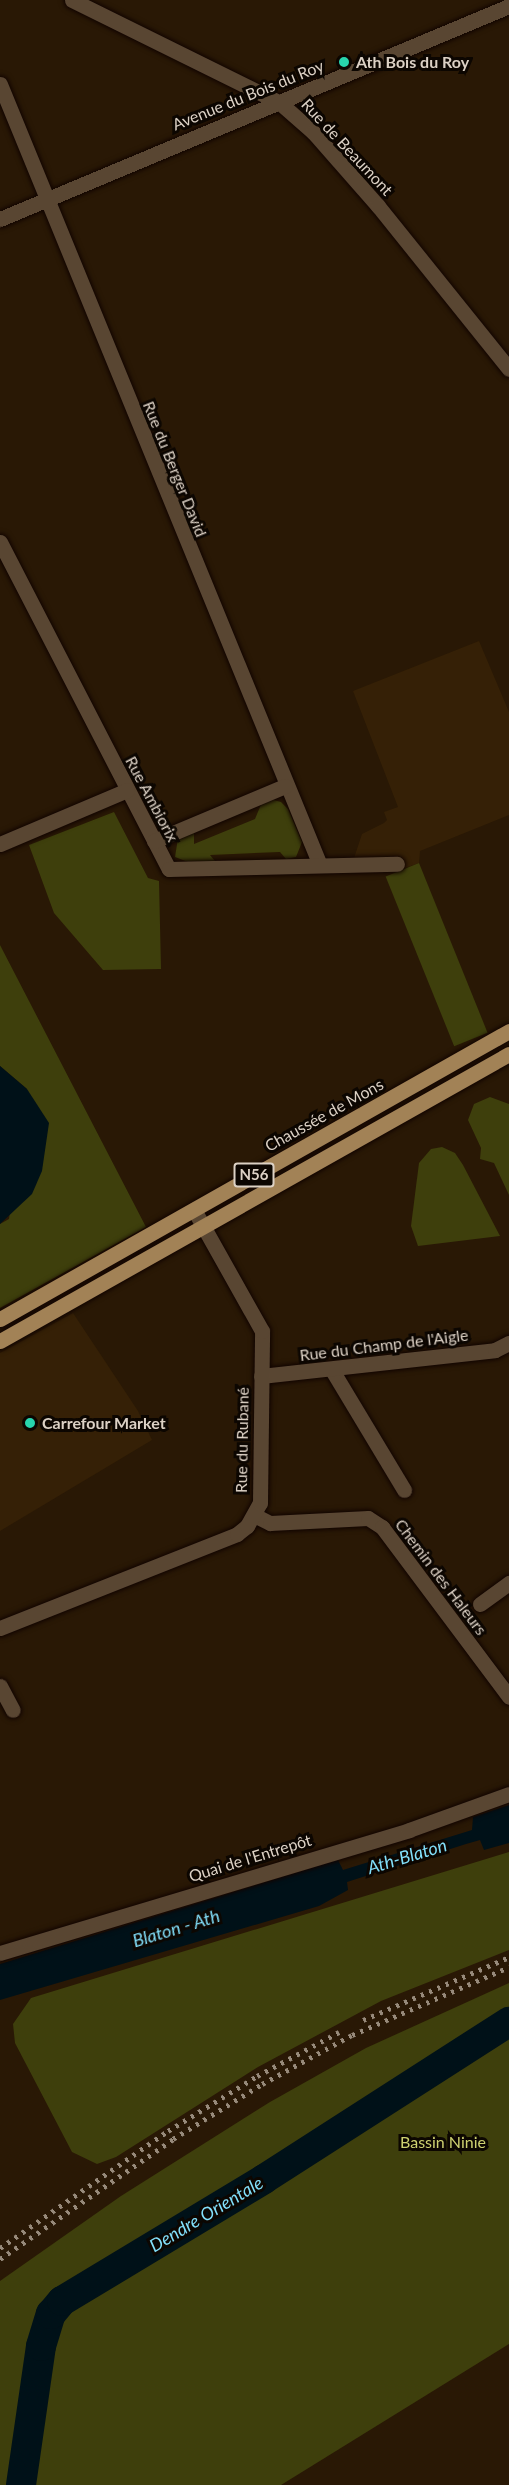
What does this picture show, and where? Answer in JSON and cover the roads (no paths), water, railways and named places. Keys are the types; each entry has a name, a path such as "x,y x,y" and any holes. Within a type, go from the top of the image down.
{"main road":[{"name":"Chaussée de Mons","path":"0,1319 509,1031"},
{"name":"N56","path":"0,1341 509,1054"}],"street":[{"name":"Rue de Beaumont","path":"80,1 280,103 313,132 378,206 509,369"},
{"name":"Avenue du Bois du Roy","path":"0,219 509,6"},
{"name":"Rue du Berger David","path":"0,84 285,786 320,865"},
{"name":"Rue Ambiorix","path":"0,542 169,869 398,864"},
{"path":"154,841 285,786"},
{"path":"0,844 127,790"},
{"name":"Rue du Rubané","path":"0,1628 237,1534 254,1515 260,1503 262,1331 194,1210"},
{"name":"Rue du Champ de l'Aigle","path":"261,1376 332,1370 495,1350 509,1343"},
{"path":"332,1370 404,1490"},
{"name":"Chemin des Haleurs","path":"254,1515 270,1523 368,1518 375,1522 393,1540 509,1697"},
{"path":"480,1604 509,1583"},
{"path":"0,1686 13,1710"},
{"name":"Quai de l'Entrepôt","path":"0,1953 409,1830 509,1794"}],"water":[{"path":"0,1066 27,1089 49,1123 42,1171 32,1194 0,1224"},
{"path":"509,1805 509,1843 484,1850 480,1840 466,1844 347,1882 348,1890 319,1906 0,2000 0,1964 338,1860 343,1870 472,1830 473,1817"}],"waterway":[{"name":"Dendre Orientale","path":"21,2485 41,2346 51,2314 62,2301 264,2179 509,2022"}],"railway":[{"path":"363,2020 509,1957"},
{"path":"0,2259 173,2139 262,2084 352,2035 509,1967"},
{"path":"0,2248 168,2131 257,2076 339,2032"}],"place":[{"name":"Ath Bois du Roy","path":"344,62"},
{"name":"Carrefour Market","path":"30,1423"}],"water label":[{"name":"Ath-Blaton","path":"407,1856"},
{"name":"Blaton - Ath","path":"176,1928"}],"park label":[{"name":"Bassin Ninie","path":"443,2142"}]}
